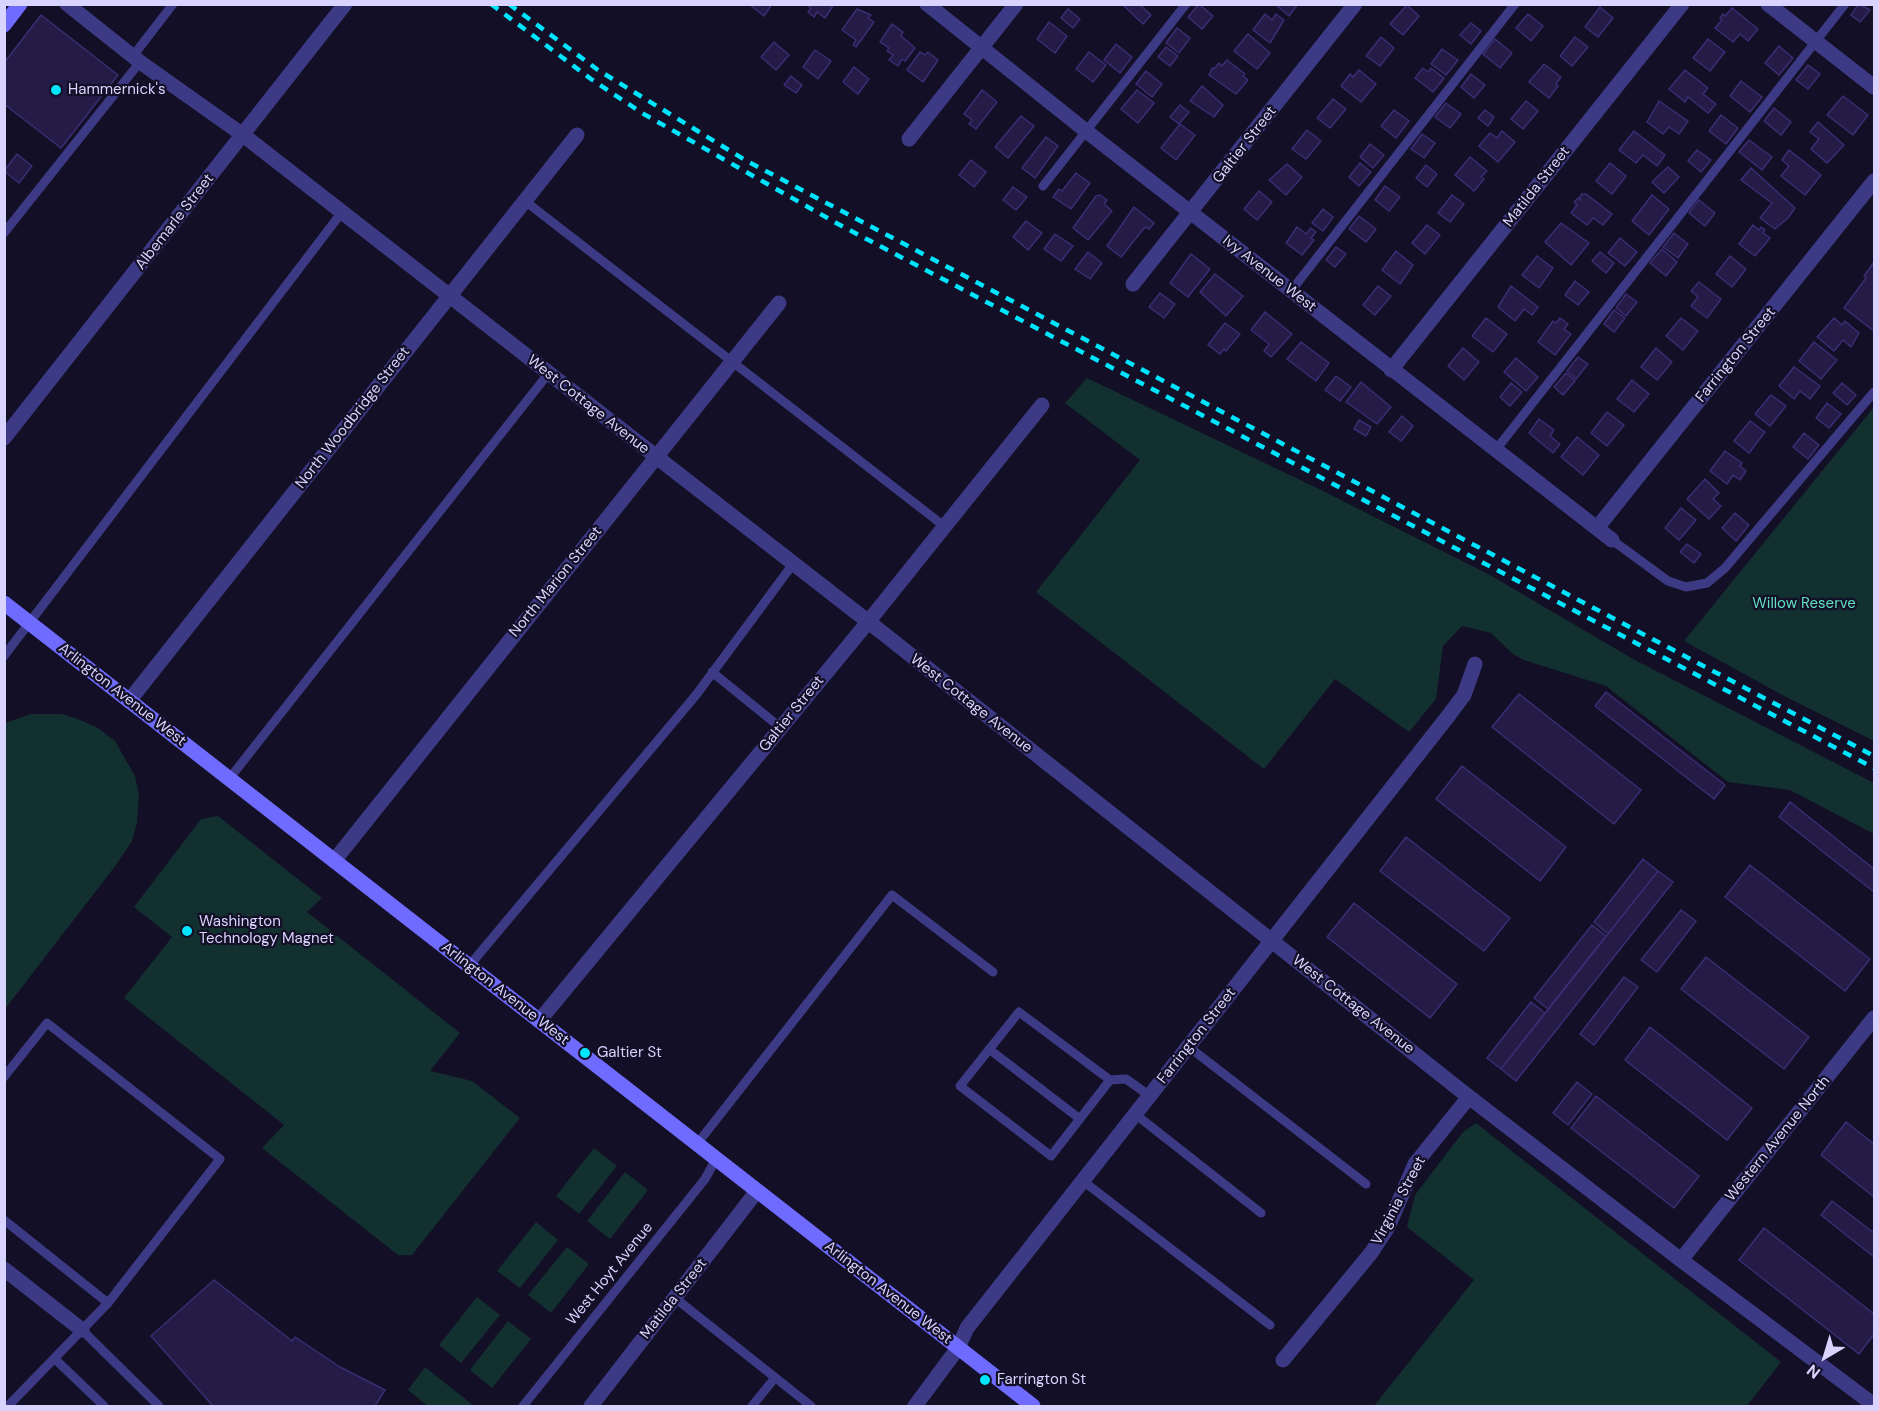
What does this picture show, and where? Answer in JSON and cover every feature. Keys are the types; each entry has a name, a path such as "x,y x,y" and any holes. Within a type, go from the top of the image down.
{"street":[{"path":"4,25 20,4"},
{"name":"West Cottage Avenue","path":"67,4 137,59 243,135 450,296 868,622 1469,1097 1875,1406"},
{"name":"Albemarle Street","path":"4,438 345,4"},
{"name":"Ivy Avenue West","path":"927,4 1391,370 1612,540"},
{"path":"909,139 1016,4"},
{"name":"Galtier Street","path":"1133,284 1355,4"},
{"name":"Matilda Street","path":"1391,370 1682,4"},
{"path":"1768,4 1875,87"},
{"name":"North Woodbridge Street","path":"129,701 577,135"},
{"name":"Farrington Street","path":"1597,528 1875,181"},
{"name":"North Marion Street","path":"334,861 779,303"},
{"name":"Galtier Street","path":"539,1021 868,622 1042,405"},
{"name":"Arlington Avenue West","path":"4,603 1033,1407"},
{"name":"Farrington Street","path":"915,1407 958,1348 967,1328 1464,695 1475,664"},
{"name":"Western Avenue North","path":"1681,1260 1875,1018"},
{"name":"Virginia Street","path":"1283,1360 1371,1253 1388,1227 1415,1164 1469,1097"},
{"name":"Matilda Street","path":"591,1407 757,1191"},
{"path":"4,1269 82,1329"}],"lane":[{"path":"1043,186 1186,4"},
{"path":"1292,291 1515,4"},
{"path":"1495,451 1845,4"},
{"path":"4,233 137,59 168,6"},
{"path":"525,201 733,360 944,526"},
{"path":"4,656 342,212"},
{"path":"229,779 549,374"},
{"path":"1612,540 1668,580 1686,586 1707,583 1725,568 1875,392"},
{"path":"469,966 696,695 793,564"},
{"path":"712,672 781,728"},
{"path":"696,1144 892,895 993,972"},
{"path":"1110,1080 1051,1156 960,1086 1019,1012 1110,1080 1126,1079 1150,1096"},
{"path":"4,1077 46,1023 220,1160 108,1303 55,1359 31,1379 8,1407"},
{"path":"1189,1047 1366,1184"},
{"path":"989,1049 1080,1119"},
{"path":"1135,1114 1261,1213"},
{"name":"West Hoyt Avenue","path":"524,1407 705,1179 716,1159"},
{"path":"1083,1181 1270,1325"},
{"path":"4,1220 108,1303"},
{"path":"675,1299 811,1407"},
{"path":"82,1329 159,1407"},
{"path":"55,1359 104,1407"},
{"path":"752,1407 774,1379"}],"green space":[{"path":"1087,378 1317,488 1490,575 1633,659 1874,783 1874,834 1790,790 1728,782 1606,686 1524,660 1513,654 1491,633 1462,626 1443,646 1436,699 1409,732 1335,679 1264,769 1036,592 1140,460 1065,403"},
{"name":"Willow Reserve","path":"1874,407 1874,741 1786,697 1684,641"},
{"path":"31,714 62,714 78,719 98,728 115,741 135,776 139,795 137,823 132,841 116,865 5,1009 5,723"},
{"path":"218,816 322,898 307,912 460,1033 430,1071 472,1081 520,1118 412,1255 398,1255 262,1148 284,1125 124,998 172,937 134,907 201,819"},
{"path":"1476,1123 1781,1362 1747,1406 1374,1406 1474,1280 1407,1227 1415,1195 1463,1132"},
{"path":"594,1148 617,1166 579,1214 556,1196"},
{"path":"625,1172 648,1190 610,1239 587,1221"},
{"path":"536,1222 558,1240 520,1288 497,1271"},
{"path":"567,1247 589,1264 551,1313 528,1295"},
{"path":"477,1297 500,1315 461,1363 439,1345"},
{"path":"508,1321 531,1339 492,1388 470,1370"},
{"path":"425,1367 474,1406 428,1406 408,1390"}],"building":[{"path":"749,4 772,4 764,16"},
{"path":"806,4 834,4 825,18 817,12 814,17 808,12 811,8"},
{"path":"1139,4 1151,15 1143,24 1124,6"},
{"path":"1199,4 1213,16 1202,29 1188,17"},
{"path":"1275,4 1298,4 1289,16"},
{"path":"1859,4 1870,10 1860,22 1851,15"},
{"path":"1407,5 1419,16 1403,35 1390,24"},
{"path":"1600,7 1613,18 1598,37 1585,27"},
{"path":"1732,8 1758,29 1748,41 1740,34 1733,42 1715,28 1722,20 1720,18 1723,14 1725,16"},
{"path":"857,9 871,15 868,18 874,22 856,47 853,45 856,40 842,30"},
{"path":"1068,9 1080,19 1073,28 1061,18"},
{"path":"1265,14 1272,20 1276,14 1284,20 1270,43 1253,30"},
{"path":"1528,14 1543,26 1531,41 1516,28"},
{"name":"Hammernick's","path":"41,15 118,75 61,148 4,104 4,63"},
{"path":"1049,22 1067,36 1055,53 1037,39"},
{"path":"1471,23 1481,31 1471,44 1460,35"},
{"path":"892,24 903,32 901,36 915,48 905,61 902,59 898,66 889,60 893,55 887,51 889,48 880,42"},
{"path":"1177,28 1190,38 1179,53 1166,43"},
{"path":"1248,34 1270,53 1257,69 1234,51"},
{"path":"1381,37 1394,48 1380,66 1366,56"},
{"path":"1575,37 1588,47 1572,66 1560,56"},
{"path":"1495,39 1512,53 1500,68 1483,54"},
{"path":"1708,39 1725,52 1710,71 1693,58"},
{"path":"774,42 789,55 776,70 761,57"},
{"path":"1116,44 1132,57 1120,73 1104,60"},
{"path":"1779,46 1793,58 1779,75 1765,63"},
{"path":"1166,47 1178,56 1170,66 1158,57"},
{"path":"1442,49 1458,60 1446,75 1431,64"},
{"path":"815,50 831,61 818,79 803,67"},
{"path":"920,52 925,55 928,52 938,60 923,82 907,70"},
{"path":"1089,52 1106,65 1093,82 1076,69"},
{"path":"1227,60 1245,74 1243,76 1248,80 1236,94 1209,75 1212,68 1214,69 1219,63 1222,66"},
{"path":"1544,64 1561,77 1556,84 1558,86 1549,98 1529,82"},
{"path":"1808,65 1820,74 1808,89 1796,80"},
{"path":"854,67 869,79 858,94 843,82"},
{"path":"1423,68 1428,72 1431,68 1444,78 1433,92 1415,78"},
{"path":"1359,70 1376,84 1361,102 1341,86 1350,74 1353,77"},
{"path":"1685,70 1708,88 1703,94 1716,104 1708,113 1688,97 1685,102 1669,89"},
{"path":"1146,71 1162,84 1152,97 1136,84"},
{"path":"1471,74 1485,85 1474,98 1461,87"},
{"path":"791,76 802,85 796,93 784,85"},
{"path":"1741,81 1762,97 1750,112 1730,96"},
{"path":"1202,86 1223,105 1214,117 1190,101"},
{"path":"982,90 997,102 976,129 969,124 972,120 964,114"},
{"path":"1137,90 1154,103 1138,123 1121,109"},
{"path":"1843,96 1868,115 1853,135 1827,115"},
{"path":"1333,99 1346,109 1330,128 1317,118"},
{"path":"1526,101 1538,111 1523,129 1511,119"},
{"path":"1659,101 1688,121 1679,134 1669,127 1663,134 1647,122"},
{"path":"1446,103 1461,114 1450,128 1435,117"},
{"path":"1180,105 1189,112 1179,124 1170,117"},
{"path":"1774,108 1791,122 1781,135 1764,121"},
{"path":"1394,110 1409,121 1396,138 1381,126"},
{"path":"1485,110 1494,117 1488,126 1478,118"},
{"path":"1721,115 1738,128 1726,144 1709,131"},
{"path":"1021,116 1034,126 1008,158 995,147"},
{"path":"1818,122 1844,145 1827,163 1811,149 1819,139 1810,132"},
{"path":"1180,124 1195,135 1176,160 1161,148"},
{"path":"1307,130 1321,141 1306,159 1292,149"},
{"path":"1502,131 1515,142 1498,162 1479,146 1490,133 1497,138"},
{"path":"1634,131 1665,155 1657,166 1643,155 1636,163 1619,150"},
{"path":"1422,134 1435,143 1424,158 1411,149"},
{"path":"1046,137 1058,146 1035,178 1022,168"},
{"path":"1749,140 1772,157 1762,170 1739,152"},
{"path":"1370,144 1384,155 1373,168 1360,157"},
{"path":"1697,150 1711,160 1701,172 1688,161"},
{"path":"1789,150 1821,175 1805,195 1781,176 1789,166 1782,160"},
{"path":"17,154 32,166 19,183 4,171"},
{"path":"1470,157 1487,171 1481,177 1484,179 1474,191 1455,175"},
{"path":"971,160 986,172 974,187 959,175"},
{"path":"1360,163 1371,172 1359,186 1349,177"},
{"path":"1610,163 1626,176 1612,194 1596,181"},
{"path":"1287,164 1302,177 1286,195 1269,180"},
{"path":"1426,165 1437,174 1427,187 1416,178"},
{"path":"1668,167 1679,177 1664,193 1652,182"},
{"path":"1751,168 1795,208 1788,218 1775,229 1760,218 1772,203 1741,180"},
{"path":"1076,173 1090,183 1071,209 1053,197 1059,189 1062,191"},
{"path":"1385,186 1400,197 1389,211 1375,200"},
{"path":"1013,187 1027,197 1016,210 1003,200"},
{"path":"1259,191 1272,202 1257,220 1244,209"},
{"path":"1582,194 1586,194 1612,214 1603,225 1593,218 1587,225 1571,213 1577,205 1574,202 1578,198 1581,200 1579,198"},
{"path":"1100,195 1107,200 1104,204 1112,211 1088,240 1073,228 1096,196"},
{"path":"1452,195 1464,204 1450,222 1438,213"},
{"path":"1652,195 1669,209 1649,235 1632,221"},
{"path":"1699,200 1715,213 1705,226 1689,213"},
{"path":"1134,207 1154,223 1149,229 1145,227 1121,257 1107,246"},
{"path":"1323,209 1333,217 1323,231 1312,223"},
{"path":"1359,216 1376,229 1366,242 1349,229"},
{"path":"1026,221 1042,233 1028,250 1013,237"},
{"path":"1561,223 1589,243 1571,265 1545,242"},
{"path":"1427,225 1440,235 1425,254 1412,243"},
{"path":"1753,225 1759,230 1761,227 1765,230 1763,233 1770,238 1755,256 1739,244"},
{"path":"1297,227 1306,234 1311,228 1316,232 1311,238 1314,240 1302,255 1286,243"},
{"path":"1674,233 1688,244 1678,258 1663,247"},
{"path":"1055,234 1073,246 1061,261 1044,249"},
{"path":"1620,238 1637,252 1625,266 1608,253"},
{"path":"1336,247 1346,254 1335,267 1326,260"},
{"path":"1662,249 1677,262 1666,276 1650,263"},
{"path":"1396,251 1413,265 1400,284 1382,270"},
{"path":"1088,252 1102,263 1090,279 1075,269"},
{"path":"1600,252 1614,263 1606,273 1592,261"},
{"path":"1191,254 1210,269 1188,297 1170,283"},
{"path":"1537,256 1553,268 1539,288 1522,275"},
{"path":"1730,256 1746,269 1732,287 1716,274"},
{"path":"1874,262 1874,331 1844,308 1866,278 1864,276"},
{"path":"1215,274 1243,296 1226,316 1200,292"},
{"path":"1575,281 1589,292 1578,305 1565,295"},
{"path":"1699,282 1721,299 1707,318 1691,306 1698,297 1691,291"},
{"path":"1378,286 1391,296 1375,315 1363,305"},
{"path":"1511,286 1538,307 1532,315 1524,309 1515,321 1498,307"},
{"path":"1160,293 1175,304 1164,318 1149,307"},
{"path":"1626,294 1637,302 1626,316 1616,308"},
{"path":"1614,310 1625,318 1614,332 1604,324"},
{"path":"1265,312 1292,334 1271,357 1264,351 1269,344 1251,330"},
{"path":"1486,318 1507,334 1493,352 1472,336"},
{"path":"1560,318 1568,324 1564,329 1571,334 1555,355 1538,342 1553,321 1556,323"},
{"path":"1681,318 1698,331 1683,350 1666,336"},
{"path":"1834,318 1842,325 1845,321 1859,333 1851,347 1843,340 1834,351 1817,337"},
{"path":"1225,323 1240,334 1226,351 1224,349 1220,354 1208,345"},
{"path":"1301,342 1329,363 1316,381 1287,359"},
{"path":"1814,342 1837,360 1821,379 1799,361"},
{"path":"1463,348 1479,362 1464,380 1448,366"},
{"path":"1656,348 1672,362 1657,380 1641,367"},
{"path":"1578,357 1588,364 1576,379 1567,371"},
{"path":"1516,358 1538,377 1526,391 1504,372"},
{"path":"1794,367 1820,386 1810,399 1800,391 1794,399 1779,386"},
{"path":"1566,373 1575,381 1563,395 1554,387"},
{"path":"1336,376 1351,387 1340,401 1325,390"},
{"path":"1632,380 1649,394 1634,412 1617,399"},
{"path":"1361,382 1391,407 1377,424 1346,402"},
{"path":"1511,383 1522,392 1510,406 1500,397"},
{"path":"1842,383 1856,395 1847,405 1833,393"},
{"path":"1771,395 1786,406 1770,426 1755,414"},
{"path":"1827,403 1841,414 1829,428 1816,418"},
{"path":"1607,412 1624,425 1607,446 1591,433"},
{"path":"1402,416 1413,426 1401,441 1389,432"},
{"path":"1539,419 1554,430 1550,436 1560,444 1553,453 1529,433"},
{"path":"1359,420 1371,427 1366,436 1354,429"},
{"path":"1750,421 1765,432 1749,453 1734,441"},
{"path":"1804,433 1819,445 1808,459 1793,447"},
{"path":"1577,437 1599,455 1583,475 1561,457"},
{"path":"1725,451 1742,463 1740,466 1746,471 1740,480 1733,475 1727,484 1710,471"},
{"path":"1705,479 1719,493 1713,499 1721,506 1709,519 1687,499"},
{"path":"1681,508 1696,520 1679,540 1665,528"},
{"path":"1735,513 1749,525 1736,541 1722,528"},
{"path":"1687,544 1701,554 1694,563 1680,552"},
{"path":"1606,692 1725,785 1714,799 1595,706"},
{"path":"1519,694 1641,790 1614,824 1492,727"},
{"path":"1462,766 1566,847 1540,881 1436,799"},
{"path":"1790,802 1874,869 1874,892 1779,817"},
{"path":"1406,837 1510,918 1484,951 1380,871"},
{"path":"1643,859 1658,871 1608,934 1594,922"},
{"path":"1750,865 1870,959 1845,991 1725,897"},
{"path":"1658,871 1673,882 1516,1081 1501,1069"},
{"path":"1354,903 1457,984 1430,1018 1327,937"},
{"path":"1681,910 1696,921 1657,972 1641,960"},
{"path":"1592,925 1606,936 1548,1009 1534,998"},
{"path":"1706,957 1809,1037 1784,1069 1681,989"},
{"path":"1624,977 1638,987 1594,1045 1580,1034"},
{"path":"1531,1002 1545,1013 1501,1069 1487,1058"},
{"path":"1650,1027 1752,1108 1727,1140 1625,1060"},
{"path":"1577,1082 1592,1094 1568,1125 1553,1113"},
{"path":"1596,1096 1699,1176 1674,1208 1571,1128"},
{"path":"1846,1122 1874,1144 1874,1197 1821,1155"},
{"path":"1832,1201 1874,1233 1874,1257 1821,1215"},
{"path":"1764,1228 1874,1314 1874,1334 1859,1354 1739,1260"},
{"path":"214,1280 292,1341 295,1337 340,1367 385,1390 375,1406 213,1406 151,1336"}],"railway":[{"path":"491,4 591,79 642,113 838,224 1874,768"},
{"path":"509,4 598,70 745,160 1874,756"}],"place":[{"name":"Hammernick's","path":"56,90"},
{"name":"Washington Technology Magnet","path":"187,931"},
{"name":"Galtier St","path":"585,1053"},
{"name":"Farrington St","path":"985,1380"}]}
